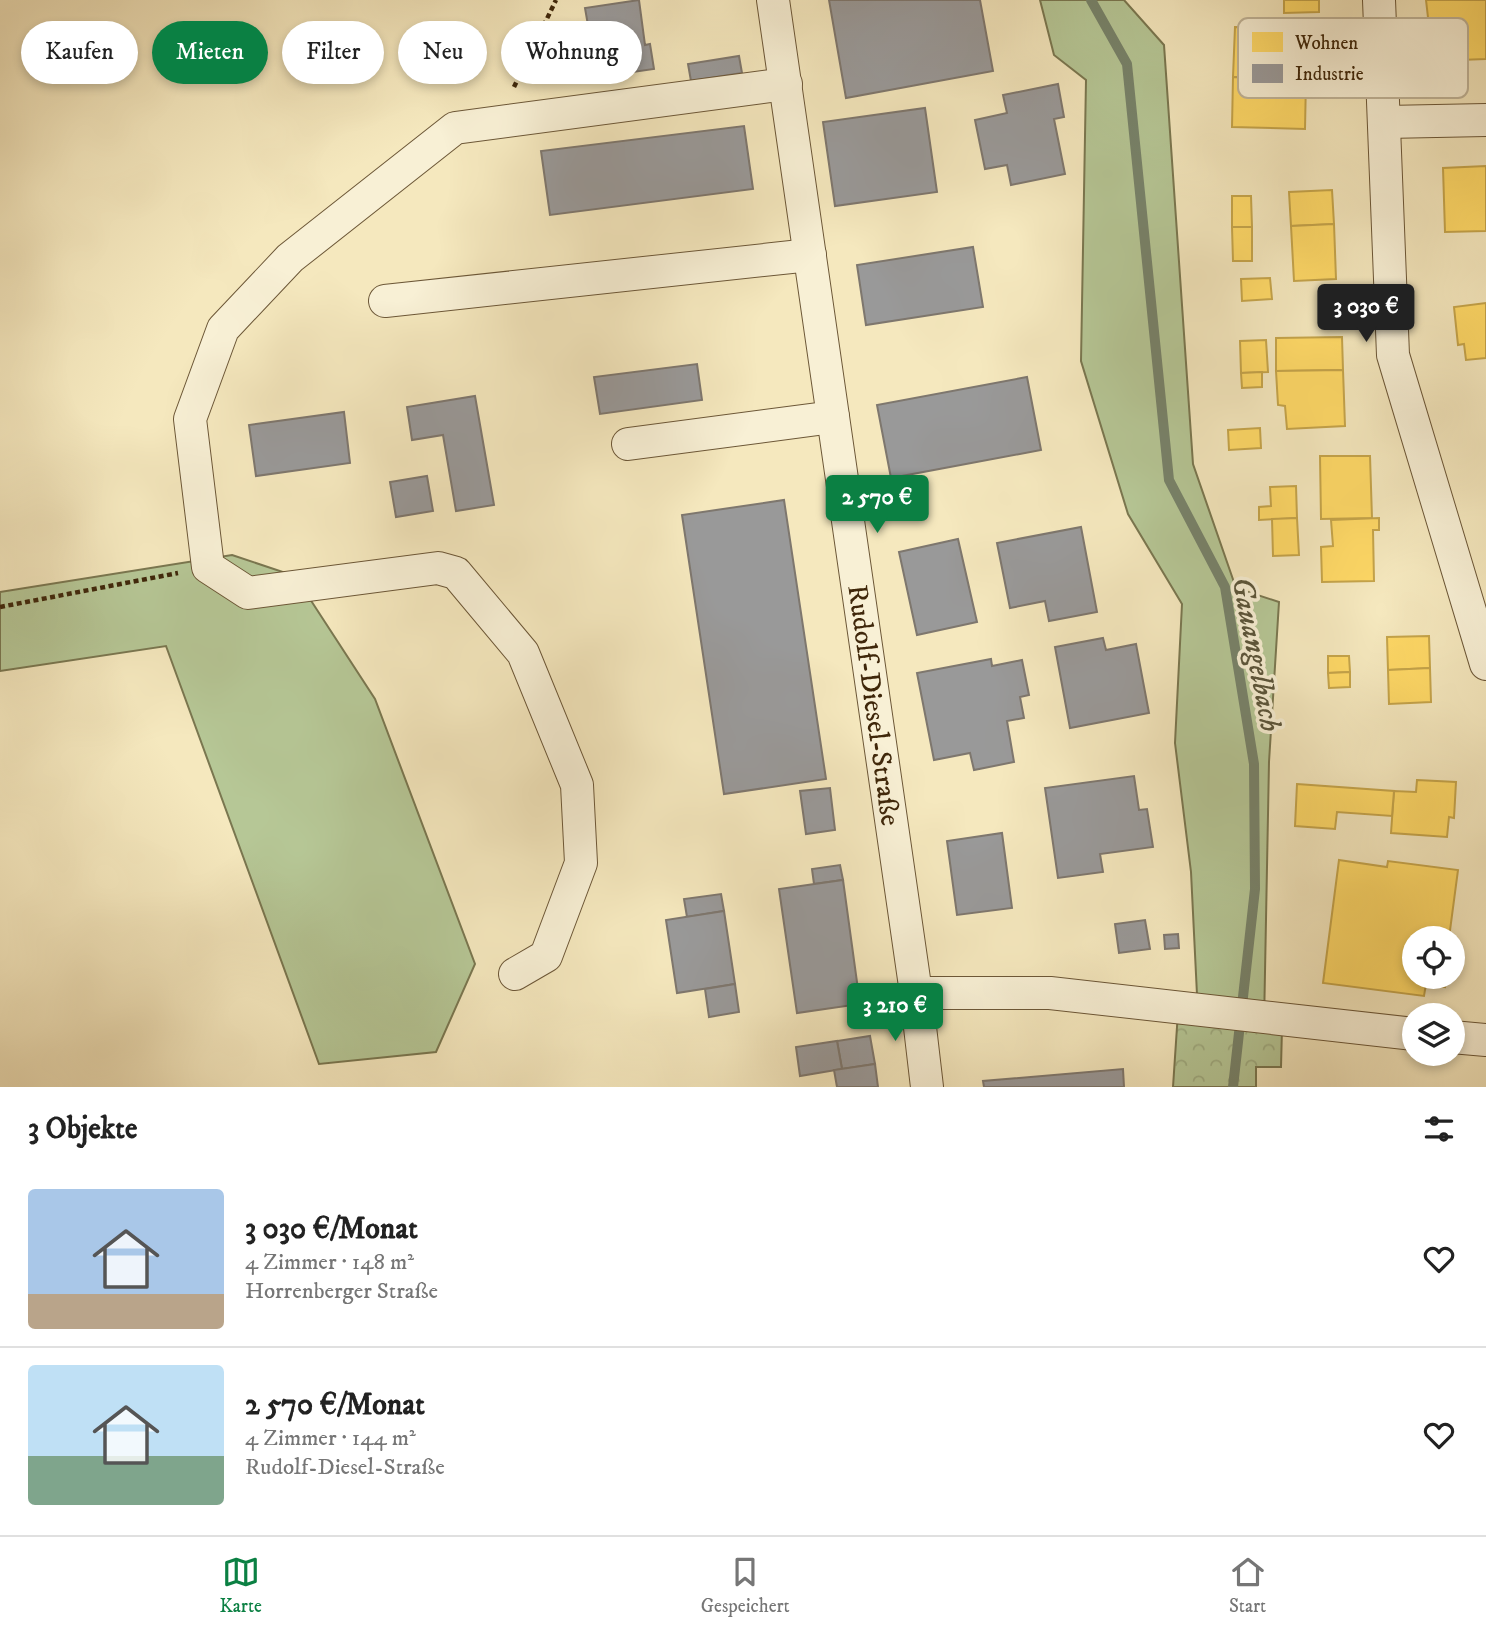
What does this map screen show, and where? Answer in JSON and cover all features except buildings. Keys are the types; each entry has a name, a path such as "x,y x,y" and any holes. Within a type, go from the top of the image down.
{"street":[{"name":"Rudolf-Diesel-Straße","path":"773,0 916,993 927,1087"},
{"path":"1379,0 1380,18"},
{"path":"515,974 546,956 581,863 577,785 523,653 456,573 438,568 248,593 208,567 190,419 223,329 290,258 455,128 786,83"},
{"path":"1385,98 1393,355 1486,664"},
{"path":"1386,122 1486,120"},
{"path":"385,301 810,255"},
{"path":"628,444 833,417"},
{"path":"916,993 1050,993 1402,1033"},
{"path":"1465,1038 1486,1040"}],"path":[{"path":"497,122 556,0"},
{"path":"0,607 208,567"}],"green space":[{"path":"1040,0 1124,0 1164,45 1193,464 1236,588 1279,602 1269,762 1264,1025 1198,1015 1191,872 1175,743 1182,604 1128,514 1081,361 1086,80 1054,55"},
{"path":"232,555 295,576 375,699 475,964 436,1052 319,1064 166,646 0,671 0,592"},
{"path":"1178,1012 1282,1028 1281,1067 1256,1067 1256,1087 1173,1087"}],"waterway":[{"name":"Gauangelbach","path":"1091,0 1127,64 1169,480 1225,587 1254,764 1255,889 1233,1087"}]}
